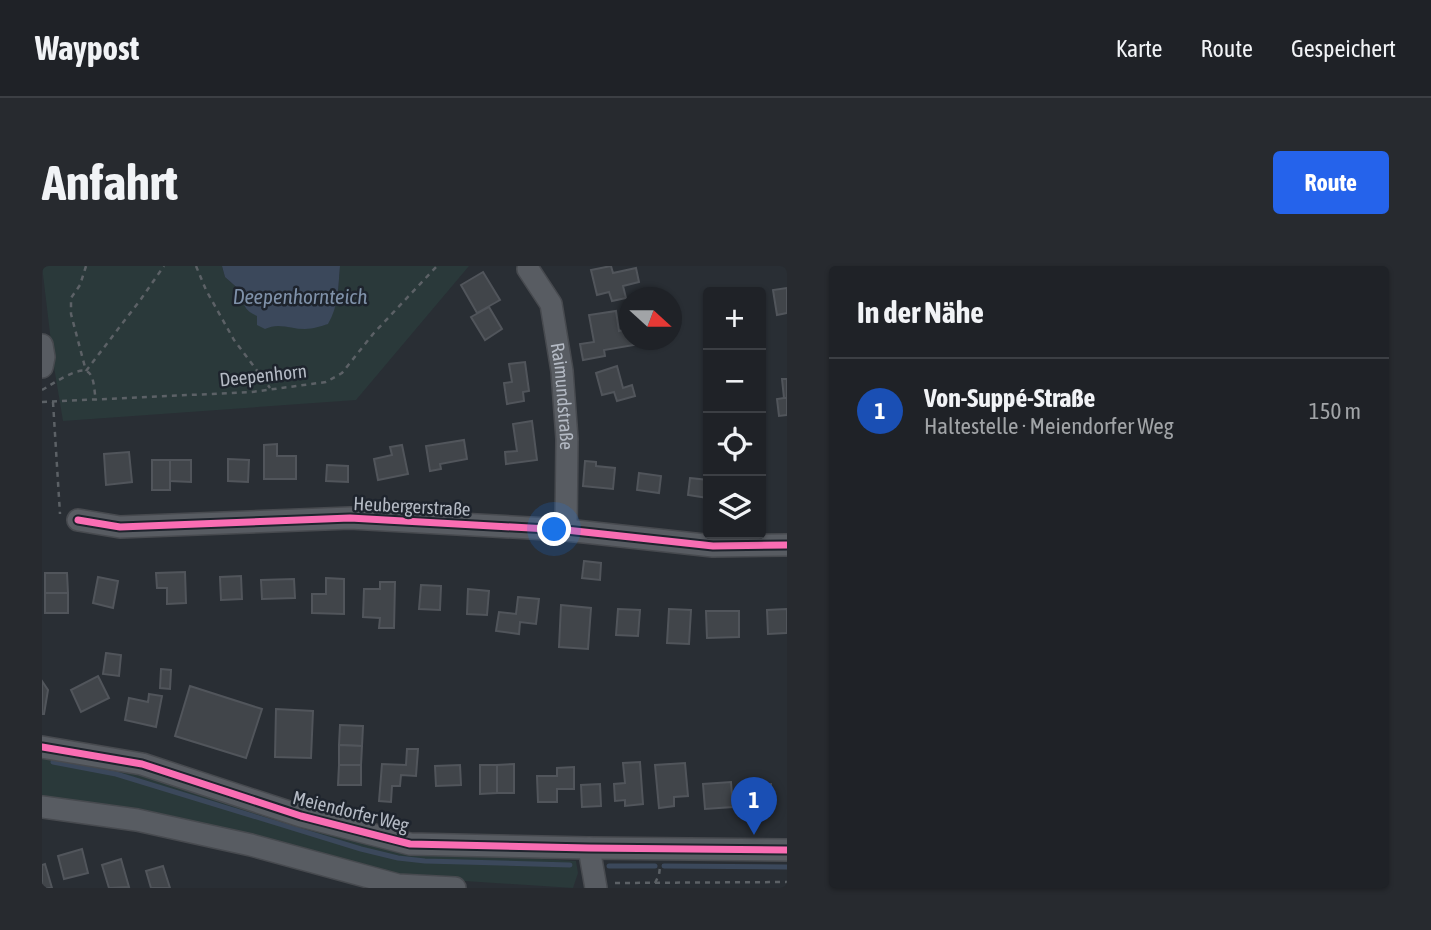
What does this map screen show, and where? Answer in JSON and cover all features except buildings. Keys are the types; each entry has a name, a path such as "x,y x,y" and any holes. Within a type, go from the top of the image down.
{"street":[{"name":"Raimundstraße","path":"528,269 551,304 562,371 567,439 566,530"},
{"path":"42,345 42,367"},
{"name":"Heubergerstraße","path":"78,520 120,527 350,518 566,530 713,546 787,545"},
{"name":"Meiendorfer Weg","path":"42,747 142,764 301,816 410,844 787,850"},
{"path":"42,807 137,820 251,845 398,886 455,888"},
{"path":"589,848 595,886"}],"path":[{"path":"86,266 71,298 71,314 96,400"},
{"path":"86,371 164,266"},
{"path":"196,266 234,340 271,390"},
{"path":"42,390 80,370 86,371"},
{"path":"53,402 60,520 78,520"},
{"path":"595,886 787,882"}],"shaded area":[{"path":"42,266 222,266 225,277 242,292 258,315 273,324 288,327 337,303 340,266 469,266 356,400 63,421"},
{"path":"42,756 145,775 391,850 576,861 578,873 573,888 389,876 42,804"}],"water":[{"name":"Deepenhornteich","path":"222,266 340,266 332,317 328,324 311,328 280,326 265,329 257,325 257,316 245,307 242,292 225,277"}],"waterway":[{"path":"53,762 116,774 398,858 570,865"},
{"path":"609,866 655,866"},
{"path":"664,866 787,867"}],"cycle path":[{"path":"78,520 120,527 350,518 566,530 713,546 787,545"},
{"path":"42,747 142,764 301,816 410,844 787,850"}],"place":[{"name":"Von-Suppé-Straße","path":"754,835"}]}
